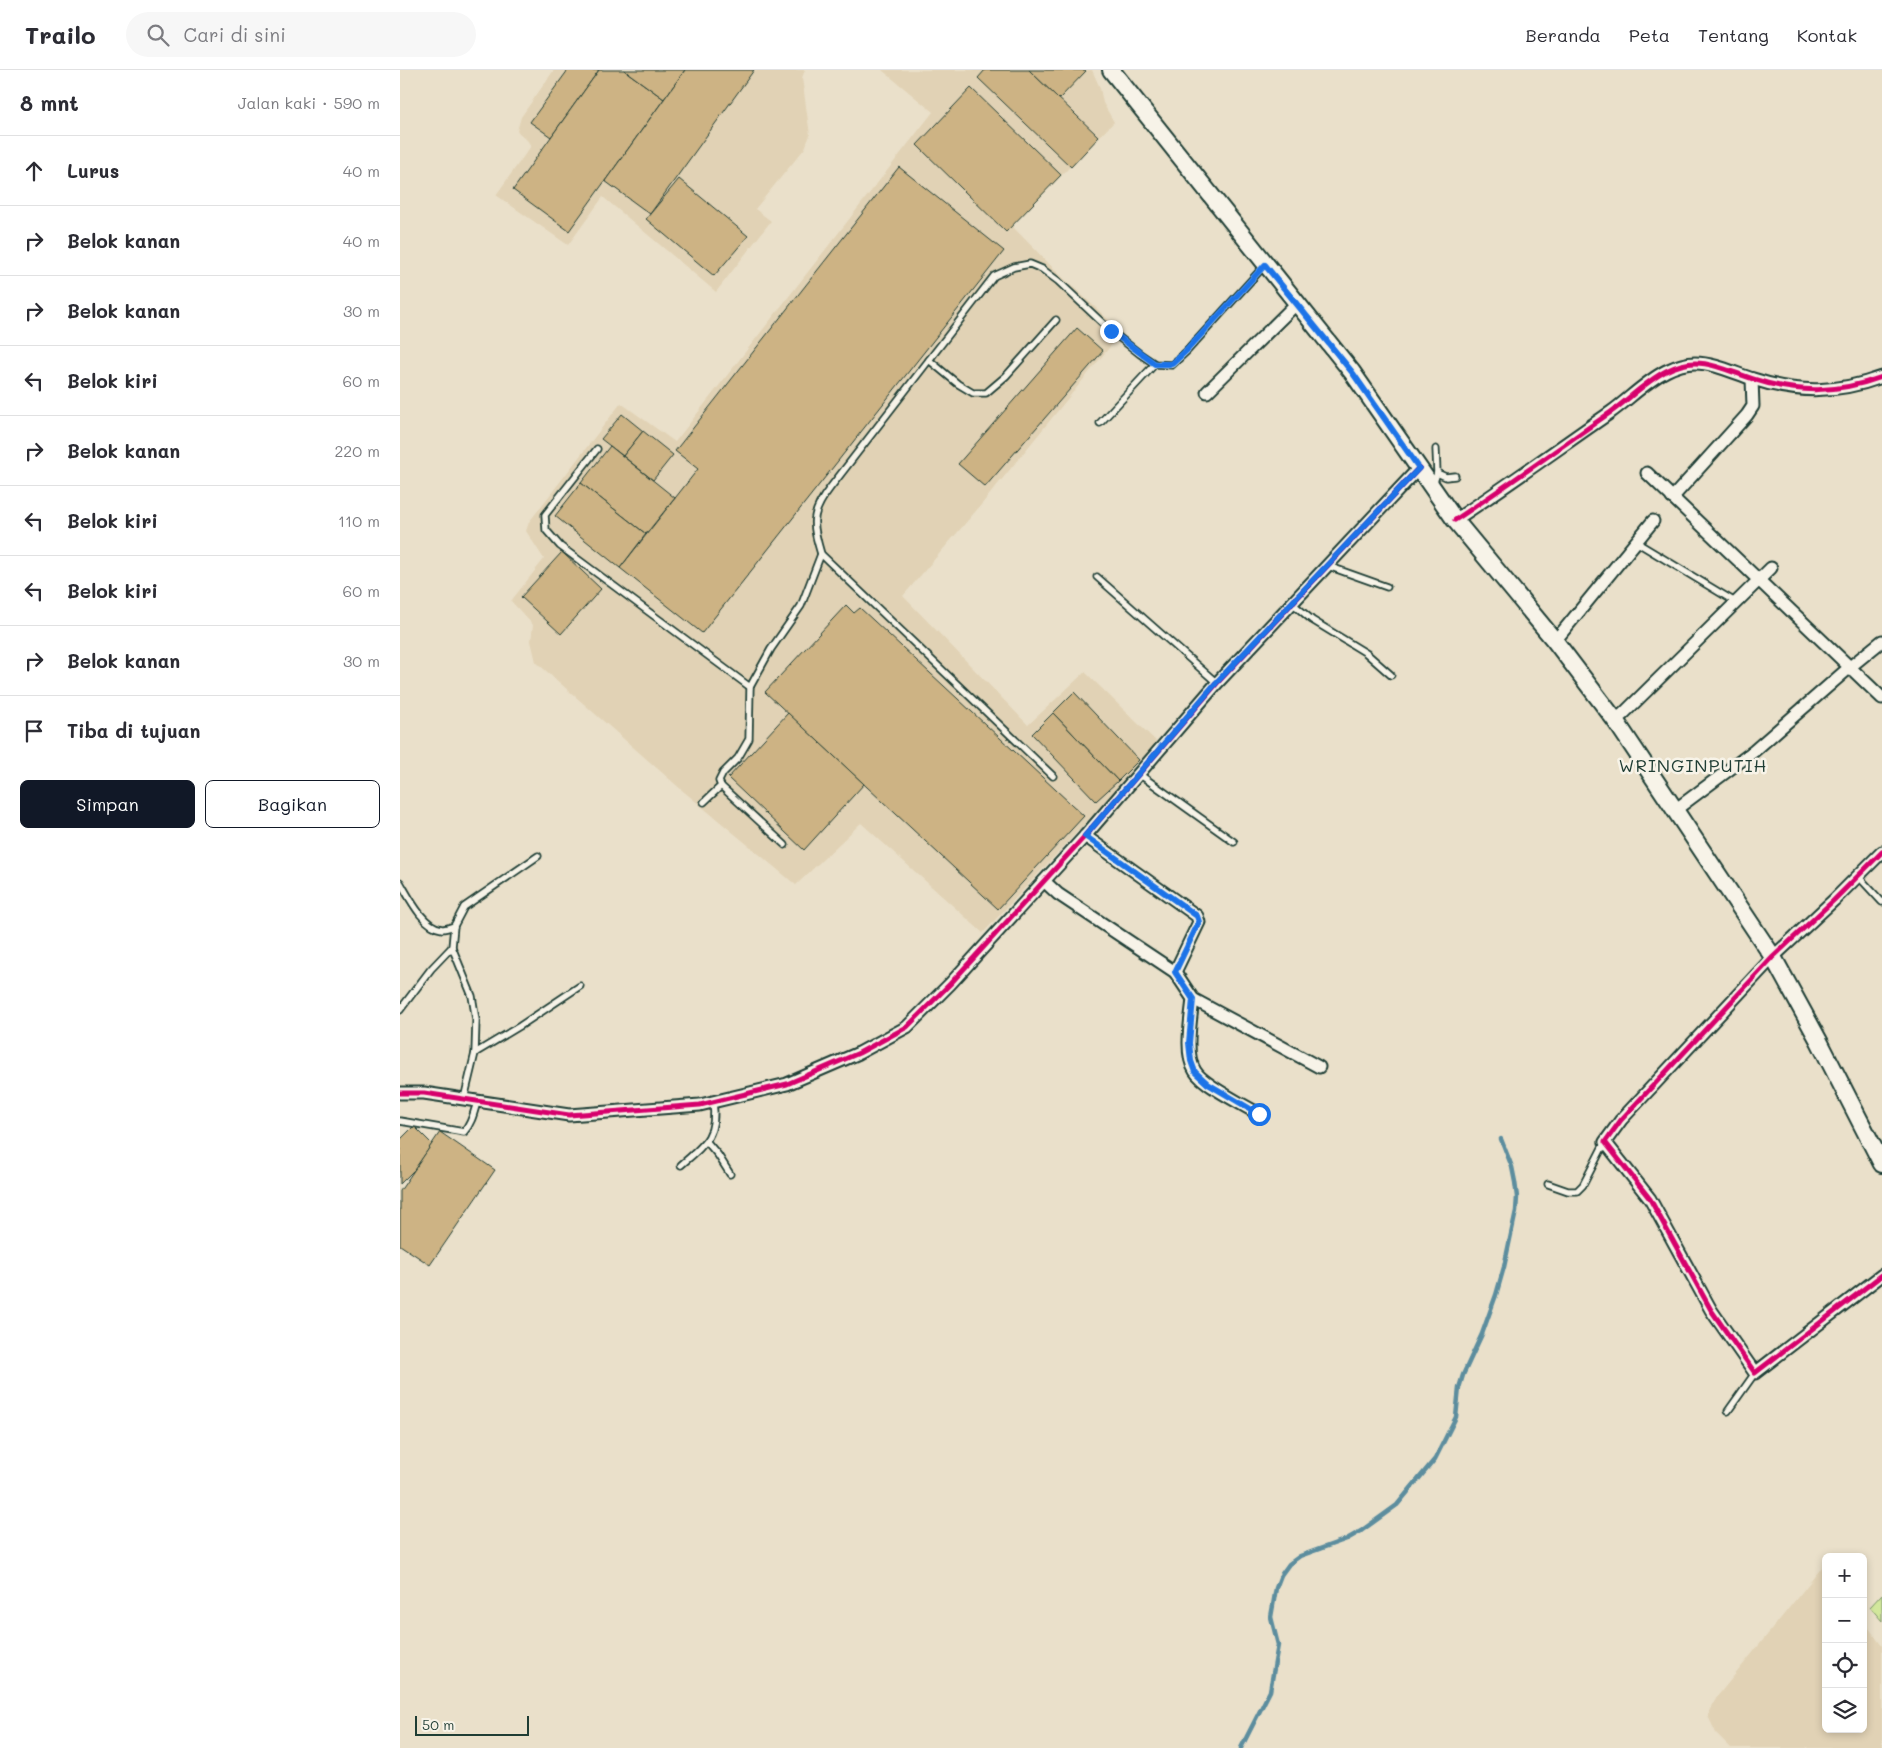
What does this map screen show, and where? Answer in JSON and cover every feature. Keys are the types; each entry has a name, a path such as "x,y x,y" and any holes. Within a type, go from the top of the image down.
{"main road":[{"path":"1110,70 1352,372 1419,468 1433,478 1455,520 1555,641 1616,720 1773,957 1882,1164"}],"street":[{"path":"1207,392 1297,303"},
{"path":"1455,520 1666,371 1694,363 1710,365 1771,385 1816,391 1859,385 1882,377"},
{"path":"1672,498 1747,416 1753,406 1752,379"},
{"path":"400,1093 424,1093 569,1115 700,1106 787,1084 859,1053 907,1027 950,984 1085,836 1216,683 1419,468"},
{"path":"1646,474 1882,698"},
{"path":"1555,641 1653,521"},
{"path":"1616,720 1759,582 1771,568"},
{"path":"1675,810 1754,751 1850,666 1882,641"},
{"path":"1085,836 1197,916 1199,922 1175,972"},
{"path":"1882,852 1773,957 1621,1120 1604,1142 1650,1198 1711,1310 1755,1373 1882,1275"},
{"path":"1044,881 1058,894 1175,972 1193,999 1319,1067"},
{"path":"1193,999 1189,1043 1191,1061 1195,1072 1208,1084 1259,1114"}],"lane":[{"path":"1053,776 821,554 813,520 822,498 994,276 1014,267 1030,264 1042,269 1058,281 1111,331 1155,364 1172,364 1265,265"},
{"path":"929,360 958,384 973,393 986,392 1006,376 1056,320"},
{"path":"1100,423 1155,364"},
{"path":"596,449 545,515 546,530 560,546 750,687"},
{"path":"1436,450 1433,478 1455,476"},
{"path":"1636,542 1737,603"},
{"path":"785,845 721,786 719,781 723,773 738,758 749,739 750,687 771,649 801,606 821,554"},
{"path":"1328,566 1387,587"},
{"path":"1097,577 1216,683"},
{"path":"1292,603 1312,620 1366,653 1391,675"},
{"path":"1139,774 1234,842"},
{"path":"704,802 721,786"},
{"path":"464,1099 475,1053 476,1020 472,996 452,947 454,926 464,907 538,856"},
{"path":"1858,876 1882,902"},
{"path":"400,882 421,916 442,929 454,926"},
{"path":"400,1010 431,968 452,947"},
{"path":"475,1053 580,986"},
{"path":"400,1121 464,1132 468,1127 477,1102"},
{"path":"681,1165 707,1142 714,1127 713,1102"},
{"path":"707,1142 730,1174"},
{"path":"1548,1184 1568,1191 1578,1191 1583,1185 1604,1142"},
{"path":"1728,1411 1755,1373"}],"shaded area":[{"path":"554,70 805,70 802,78 810,135 805,148 755,209 771,221 716,292 603,197 568,245 496,195 531,146 517,131 521,117"},
{"path":"882,70 1092,70 1100,88 1103,103 1114,122 1012,226 1058,273 1122,332 981,505 903,596 1028,725 1085,672 1159,744 983,933 861,823 796,885 683,791 536,662 531,641 533,625 511,601 544,559 526,531 529,522 621,403 675,442 933,112"},
{"path":"1822,1567 1822,1733 1867,1733 1867,1625 1882,1646 1882,1748 1731,1748 1716,1733 1708,1716 1716,1698"}],"green space":[{"path":"1882,1594 1882,1621 1870,1607"}],"building":[{"path":"568,70 599,70 551,137 530,122"},
{"path":"599,70 624,70 664,99 569,231 513,190"},
{"path":"624,70 685,70 664,99"},
{"path":"685,70 754,70 650,214 605,181"},
{"path":"985,70 1029,70 1099,137 1071,167 978,78"},
{"path":"1029,70 1085,70 1086,71 1059,99"},
{"path":"971,88 1061,175 1006,232 917,145"},
{"path":"899,167 1004,251 702,633 620,568 698,469 675,451"},
{"path":"679,179 748,236 714,276 646,219"},
{"path":"1077,328 1103,351 985,487 958,464"},
{"path":"622,414 643,431 623,456 601,439"},
{"path":"643,431 673,455 653,480 623,456"},
{"path":"610,446 675,498 646,534 581,483"},
{"path":"581,483 646,534 620,568 555,516"},
{"path":"562,552 601,589 561,634 521,597"},
{"path":"846,605 854,613 860,608 1084,816 998,909 765,692"},
{"path":"1074,692 1139,760 1118,781 1053,713"},
{"path":"788,713 864,784 804,850 728,778"},
{"path":"1053,713 1118,781 1096,801 1032,734"},
{"path":"414,1126 432,1144 415,1169 400,1184 400,1140"},
{"path":"440,1132 495,1170 430,1265 400,1245 400,1191"}],"waterway":[{"path":"1241,1748 1270,1691 1278,1645 1271,1617 1276,1588 1281,1575 1289,1564 1300,1556 1347,1539 1397,1505 1435,1459 1456,1417 1459,1388 1496,1295 1516,1211 1517,1197 1512,1167 1501,1139"}],"cycle path":[{"path":"1455,520 1611,412 1651,380 1666,371 1684,364 1702,363 1770,384 1802,389 1834,389 1882,377"},
{"path":"400,1093 424,1093 569,1115 700,1105 787,1084 859,1053 907,1027 950,984 1085,836 1217,683 1419,468"},
{"path":"1882,852 1773,957 1621,1120 1605,1142 1650,1199 1711,1310 1755,1373 1882,1275"}],"district":[{"name":"WRINGINPUTIH","path":"1693,765"}],"route":[{"path":"1111,331 1155,364 1172,364 1265,265 1352,372 1419,468 1216,683 1085,836 1197,916 1199,922 1175,972 1193,999 1189,1043 1191,1061 1195,1072 1208,1084 1259,1114"}]}
